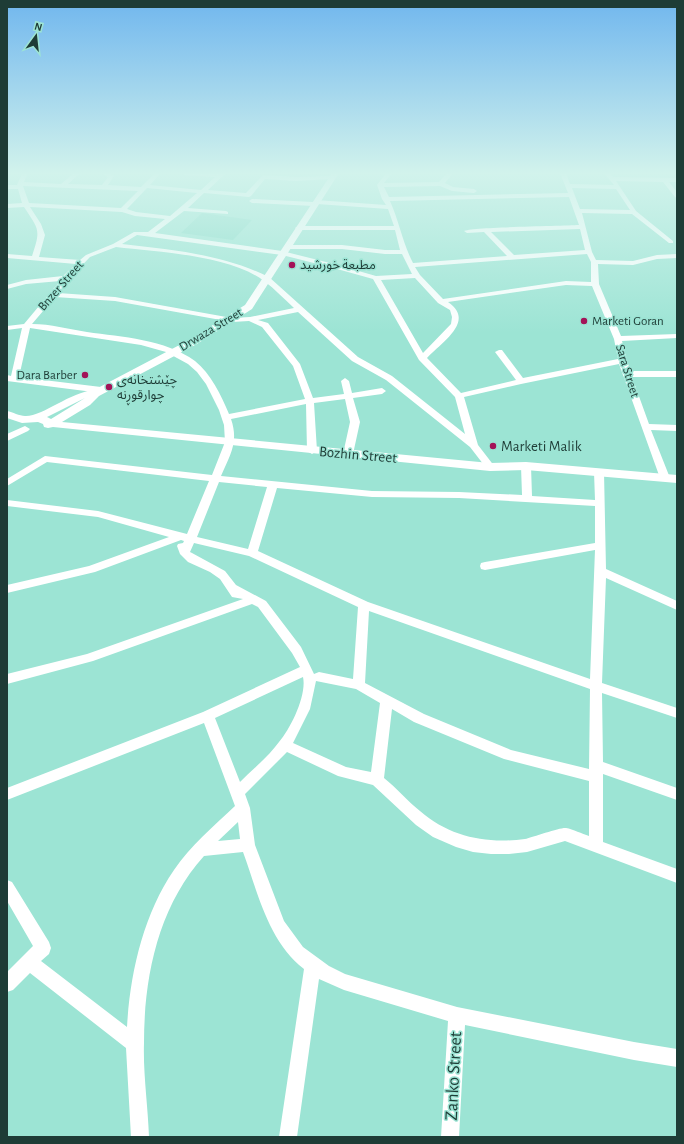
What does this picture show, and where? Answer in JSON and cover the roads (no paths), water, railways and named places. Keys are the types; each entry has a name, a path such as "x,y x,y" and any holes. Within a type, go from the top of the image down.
{"street":[{"path":"35,258 42,235 39,226"},
{"name":"Bnzer Street","path":"10,378 27,325 53,295 65,278 88,256 115,245 133,226"},
{"path":"140,226 149,234 285,250 342,247 385,252 404,252"},
{"path":"149,234 159,226"},
{"path":"653,226 674,242 677,249"},
{"path":"467,231 582,227"},
{"name":"Sara Street","path":"582,227 589,252 594,262 595,284 618,340 622,362 645,427 671,478"},
{"path":"298,228 398,228 404,252 417,276 441,302 453,309 456,318 455,325 422,358"},
{"name":"Drwaza Street","path":"7,424 25,429 39,428 51,423 86,403 99,392 232,320 249,307 298,228"},
{"path":"485,230 512,257"},
{"path":"115,245 217,259 250,270 266,279 355,359 389,378 473,445 490,467"},
{"path":"285,250 376,278 417,276"},
{"path":"412,265 589,252"},
{"path":"7,256 81,262"},
{"path":"594,262 633,263 656,257 677,256"},
{"path":"7,287 26,282 65,278"},
{"path":"376,278 422,358 459,396 473,445"},
{"path":"441,302 566,283 595,284"},
{"path":"53,295 115,299 232,320 250,319 300,309"},
{"path":"250,319 265,325 290,356 302,377 310,402 312,451"},
{"path":"7,328 27,325 141,344 174,352 191,362 204,375 227,417 230,430 230,442 215,479 188,535 184,552 189,557 218,572 226,579 241,603"},
{"path":"618,340 677,336"},
{"path":"498,352 521,381"},
{"path":"459,396 521,381 622,362"},
{"path":"627,374 677,374"},
{"path":"10,378 99,392"},
{"path":"345,381 350,396 355,422 348,454"},
{"path":"227,417 382,391"},
{"name":"Drwaza Street","path":"7,414 22,420 40,418 73,399 85,394 99,392"},
{"name":"Bozhin Street","path":"40,418 51,423 312,451 490,467 526,466 671,478"},
{"path":"645,427 677,428"},
{"path":"7,438 25,429"},
{"path":"7,483 45,459 215,479 372,494 459,495 599,503"},
{"path":"526,466 527,498"},
{"path":"596,846 596,686 601,571 599,472"},
{"path":"252,553 273,485"},
{"path":"7,503 98,514 188,535 252,553 364,605 677,713"},
{"path":"7,589 91,569 188,535"},
{"path":"486,566 600,546"},
{"path":"601,571 677,606"},
{"path":"232,588 262,604 298,650 312,674 304,710 284,745 268,764 238,793"},
{"path":"7,679 90,658 254,599"},
{"path":"359,680 364,605"},
{"path":"7,794 208,716 286,680 312,674 359,680 387,700 419,718 509,755 597,772 677,794"},
{"path":"377,780 387,700"},
{"path":"208,716 238,793 243,808 248,845 278,925 284,936 301,957 313,966 344,982 457,1015 634,1051 677,1058"},
{"path":"284,745 344,773 377,780 428,826 448,837 473,845 497,849 526,846 565,834 677,876"},
{"path":"140,1137 135,1044 137,1012 141,981 158,916 170,889 179,875 200,850 243,808"},
{"path":"200,850 248,845"},
{"path":"7,887 43,948 7,984"},
{"path":"29,962 135,1044"},
{"path":"288,1137 313,966"},
{"name":"Zanko Street","path":"450,1137 457,1015"}],"place":[{"name":"مطبعة خورشيد","path":"292,265"},
{"name":"Marketi Goran","path":"584,321"},
{"name":"Dara Barber","path":"85,375"},
{"name":"چێشتخانەی چوارقوڕنە","path":"109,387"},
{"name":"Marketi Malik","path":"493,446"}]}
